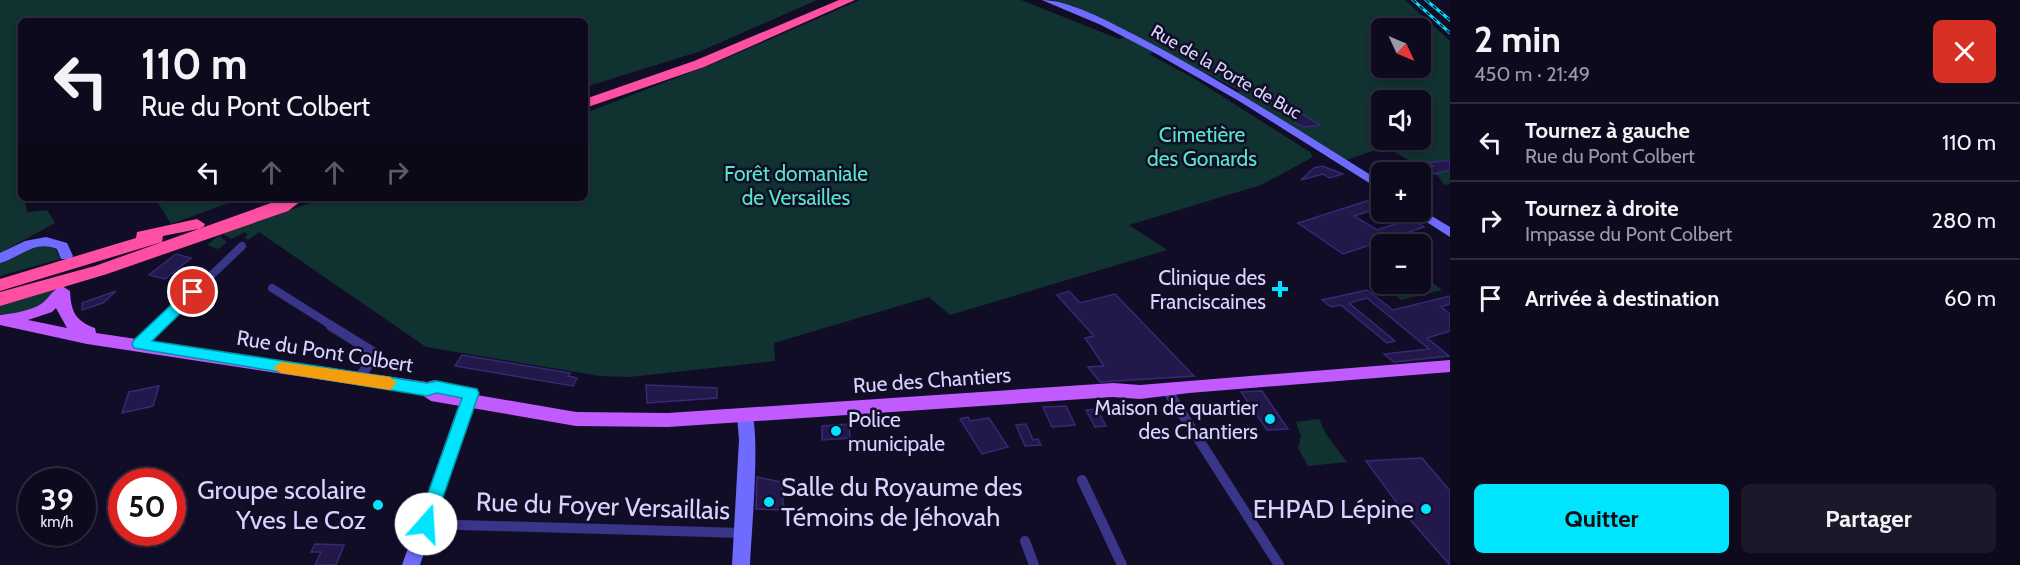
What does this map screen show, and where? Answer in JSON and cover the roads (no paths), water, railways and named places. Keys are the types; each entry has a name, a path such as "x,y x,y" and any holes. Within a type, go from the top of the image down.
{"highway":[{"path":"588,97 691,60 834,0"},
{"path":"588,103 699,64 849,0"},
{"path":"0,285 269,201"},
{"path":"0,292 288,201"},
{"path":"0,299 101,270 282,207 293,201"},
{"path":"0,278 175,227 196,224"}],"main road":[{"name":"Rue de la Porte de Buc","path":"1046,0 1104,23 1156,50 1243,99 1371,181"},
{"path":"1431,221 1450,233"},
{"path":"0,260 19,248 44,242 62,246 66,256"},
{"path":"2,320 39,313 53,303 62,291 63,312 77,328 115,341"},
{"path":"45,328 50,318 63,312"},
{"name":"Rue du Pont Colbert","path":"2,320 77,336 427,390 431,394 470,397 576,419 599,417 668,420 745,416"},
{"name":"Rue des Chantiers","path":"745,416 1121,390 1167,390 1189,386 1450,366"},
{"name":"Rue des Chantiers","path":"1121,390 1137,386 1168,384 1189,386"},
{"path":"411,565 470,397"},
{"path":"741,565 747,440 745,416"}],"street":[{"path":"139,344 242,246"},
{"path":"272,288 373,352 372,360 358,379"},
{"path":"1167,390 1279,565"},
{"path":"1082,480 1122,565"},
{"name":"Rue du Foyer Versaillais","path":"426,524 742,533"},
{"path":"1024,541 1034,565"}],"railway":[{"path":"1413,0 1450,33"},
{"path":"1426,0 1450,20"}],"place":[{"name":"Clinique des Franciscaines","path":"1280,289"},
{"name":"Maison de quartier des Chantiers","path":"1270,419"},
{"name":"Police municipale","path":"836,431"},
{"name":"Salle du Royaume des Témoins de Jéhovah","path":"769,502"},
{"name":"Groupe scolaire Yves Le Coz","path":"378,505"},
{"name":"EHPAD Lépine","path":"1426,509"}],"park label":[{"name":"Cimetière des Gonards","path":"1202,146"},
{"name":"Forêt domaniale de Versailles","path":"796,185"}]}
